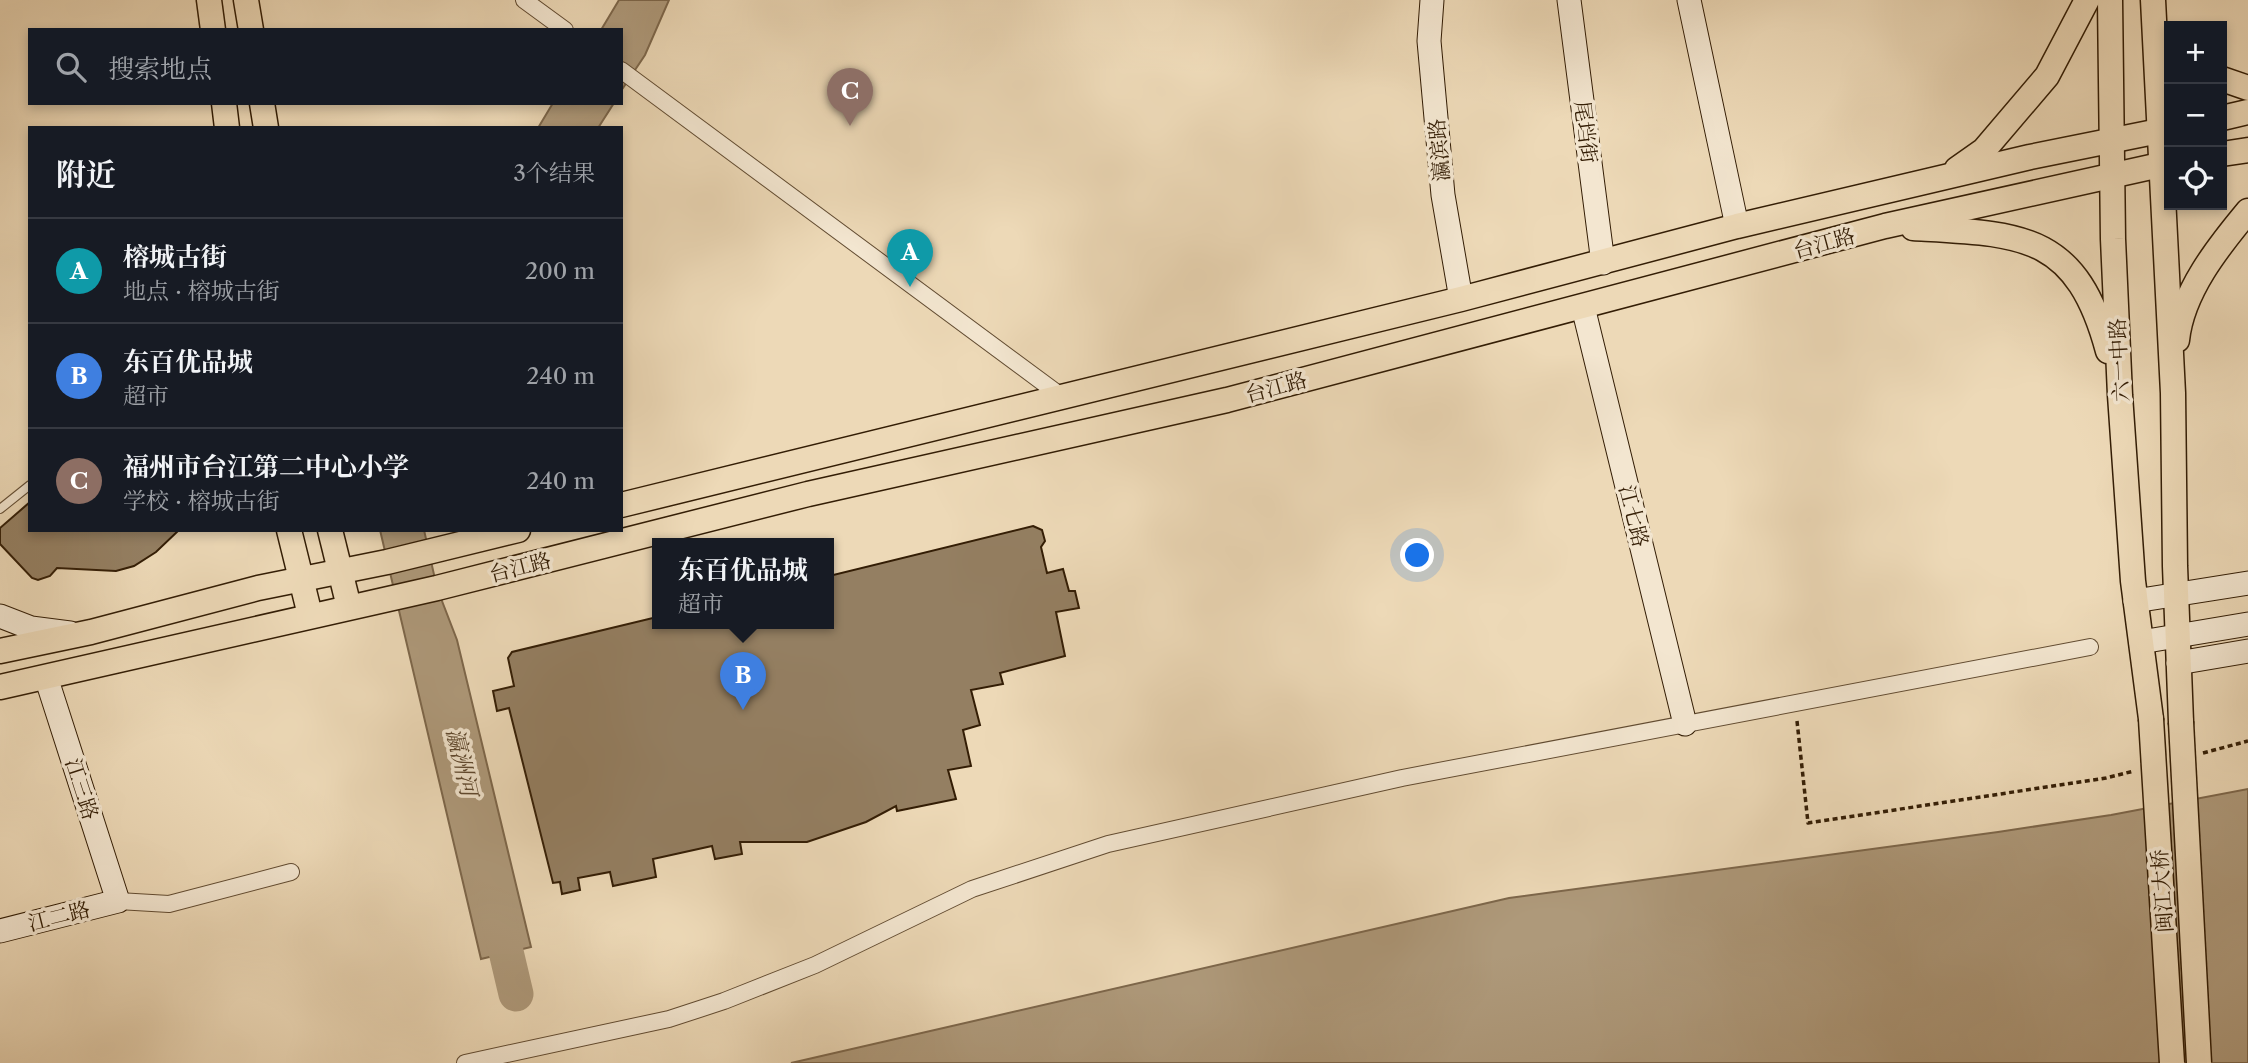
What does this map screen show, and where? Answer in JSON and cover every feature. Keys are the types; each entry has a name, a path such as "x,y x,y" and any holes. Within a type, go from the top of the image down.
{"main road":[{"path":"209,0 214,28"},
{"path":"246,0 251,28"},
{"path":"1929,181 1956,170 1984,150 2020,110 2047,76 2087,0"},
{"name":"六一中路","path":"2110,0 2112,174 2120,396 2135,601 2151,719"},
{"path":"2153,0 2164,119"},
{"path":"2162,0 2172,21"},
{"path":"2227,81 2248,88"},
{"path":"224,105 227,126"},
{"path":"262,105 266,126"},
{"path":"2227,117 2248,112"},
{"name":"台江路","path":"623,505 1603,264 1737,226 2112,139 2164,130"},
{"path":"2227,153 2248,150"},
{"name":"台江路","path":"349,607 437,589 808,494 1227,400 1885,226 2164,163"},
{"path":"2167,210 2173,393"},
{"path":"2173,393 2179,322 2200,277 2248,211"},
{"path":"1885,226 2001,234 2044,248 2070,271 2088,295 2100,320 2120,396"},
{"name":"闽江大桥","path":"2173,393 2178,663 2199,1063"},
{"path":"289,532 310,615"},
{"path":"0,687 349,607 330,532"},
{"name":"台江路","path":"340,570 387,562 510,532"},
{"path":"0,651 91,632 340,570"},
{"name":"闽江大桥","path":"2151,719 2172,1063"}],"street":[{"path":"524,0 562,28"},
{"name":"瀛滨路","path":"1432,0 1429,40 1443,195 1461,299"},
{"name":"尾垱街","path":"1569,0 1603,264"},
{"path":"1689,0 1737,226"},
{"path":"623,71 1061,396"},
{"name":"江七路","path":"1583,307 1685,724"},
{"path":"2135,601 2248,583"},
{"path":"0,616 18,625 48,632 91,632"},
{"path":"2141,642 2248,624"},
{"path":"465,1063 680,1016 815,965 972,889 1108,844 1402,778 2090,647"},
{"path":"2178,663 2248,651"},
{"name":"江三路","path":"46,677 118,901"},
{"path":"118,901 169,904 291,872"},
{"name":"江二路","path":"0,931 118,901"}],"lane":[{"path":"0,509 28,487"}],"path":[{"path":"1795,704 1808,823 2106,778 2145,768"},
{"path":"2197,754 2248,741"}],"water":[{"path":"619,0 669,0 645,55 623,88 623,28 602,28"},
{"path":"552,105 613,105 599,126 539,126"},
{"path":"380,532 424,532 437,588 457,640 531,947 481,959"},
{"path":"2248,789 2248,1063 791,1063 1509,898 1998,832 2111,815"}],"building":[{"path":"28,504 28,532 177,532 156,552 134,566 116,571 57,568 50,576 38,580 32,578 0,544 0,528"},
{"path":"1033,526 1042,530 1045,541 1041,547 1047,573 1063,569 1069,591 1075,591 1079,608 1056,612 1065,656 1000,673 1003,684 971,690 980,725 963,730 971,766 948,770 956,799 897,811 896,806 866,822 807,842 740,842 742,854 715,859 712,846 653,859 656,877 613,886 610,872 578,878 580,890 562,894 560,882 553,883 509,708 497,711 493,691 514,686 508,658 512,652 652,618 652,629 834,629 834,575"}],"waterway":[{"name":"瀛洲河","path":"495,905 516,994"}],"place":[{"name":"福州市台江第二中心小学","path":"850,126"},
{"name":"榕城古街","path":"910,287"},
{"name":"东百优品城","path":"743,710"}]}
